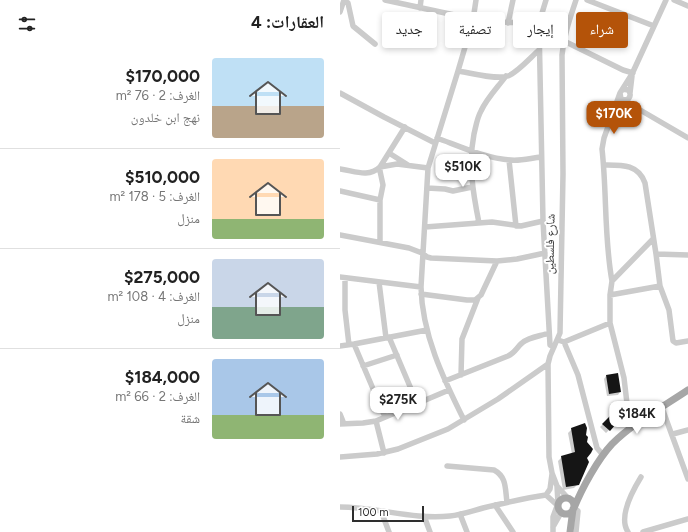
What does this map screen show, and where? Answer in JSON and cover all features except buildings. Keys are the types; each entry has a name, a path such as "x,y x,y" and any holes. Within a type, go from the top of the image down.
{"main road":[{"path":"562,514 569,513 574,508 603,455 612,445 630,429 688,390"},
{"path":"572,532 557,504 561,498 567,497 579,490 587,482"},
{"path":"567,497 573,502 574,508 572,532"}],"street":[{"path":"340,12 344,0 348,3 353,26 375,44"},
{"path":"385,0 445,14"},
{"path":"420,8 421,0"},
{"path":"474,12 476,0"},
{"path":"508,23 513,0"},
{"path":"542,12 546,0"},
{"name":"شارع فلسطين","path":"568,24 576,0"},
{"path":"587,0 654,26"},
{"path":"630,429 624,378 610,323 610,295 612,281 607,251 608,231 602,145 616,104 622,95 666,0"},
{"path":"674,0 688,6"},
{"path":"505,23 513,23"},
{"path":"568,43 632,73"},
{"path":"464,48 428,168 421,287 421,301 432,349 449,390 464,420"},
{"name":"شارع فلسطين","path":"557,486 552,473 549,457 548,364 558,340 560,328 563,48"},
{"path":"458,72 497,77 506,76 511,74 539,50"},
{"path":"539,50 543,221 549,333 550,344 554,347"},
{"path":"622,95 627,100 630,95 632,73"},
{"path":"479,223 472,187 471,150 477,118 486,102 506,76"},
{"path":"622,95 628,90 636,108"},
{"path":"340,93 404,127 436,140 509,160 520,160 541,156"},
{"path":"622,95 636,108 688,138"},
{"path":"340,168 369,174 376,171 389,153 404,127"},
{"path":"389,153 410,166"},
{"path":"509,160 516,226"},
{"path":"380,166 397,164 428,168"},
{"path":"604,165 622,165 630,167 642,176 645,183 660,286 669,310 673,342 688,341"},
{"path":"380,166 383,185 380,200 380,242"},
{"path":"427,188 445,188 453,190 472,187"},
{"path":"340,191 380,200"},
{"path":"425,227 492,222 516,226 543,221"},
{"path":"340,235 409,248 431,258 498,261 517,259 545,253"},
{"path":"612,281 653,239"},
{"path":"656,254 688,255"},
{"path":"461,375 462,339 478,298 481,295 498,261"},
{"path":"385,417 364,366 352,345 343,311 342,278 421,287"},
{"path":"379,282 388,337 417,403"},
{"path":"610,295 660,286"},
{"path":"421,294 467,300 475,300 478,298"},
{"path":"558,340 564,342 610,323"},
{"path":"340,346 427,330"},
{"path":"445,381 514,353 521,343 549,333"},
{"path":"564,342 578,375 597,448 603,455"},
{"path":"364,366 397,355"},
{"path":"340,456 384,453 448,429 498,399 548,364"},
{"path":"340,414 342,424 376,421 449,390"},
{"path":"662,408 686,468 688,479"},
{"path":"376,421 384,453"},
{"path":"672,434 688,430"},
{"path":"447,466 494,470 498,472 504,480 507,502"},
{"path":"340,507 363,508 424,516 450,516 507,502 546,495 550,489 552,473"},
{"path":"628,532 625,522 630,497 641,477"},
{"path":"557,486 567,497"},
{"path":"553,530 553,517 557,504 557,486"},
{"path":"546,495 557,504"},
{"path":"495,505 513,532"},
{"path":"382,511 389,532"},
{"path":"460,514 467,532"},
{"path":"553,530 562,514"},
{"path":"424,516 430,532"},
{"path":"643,532 688,519"}]}
